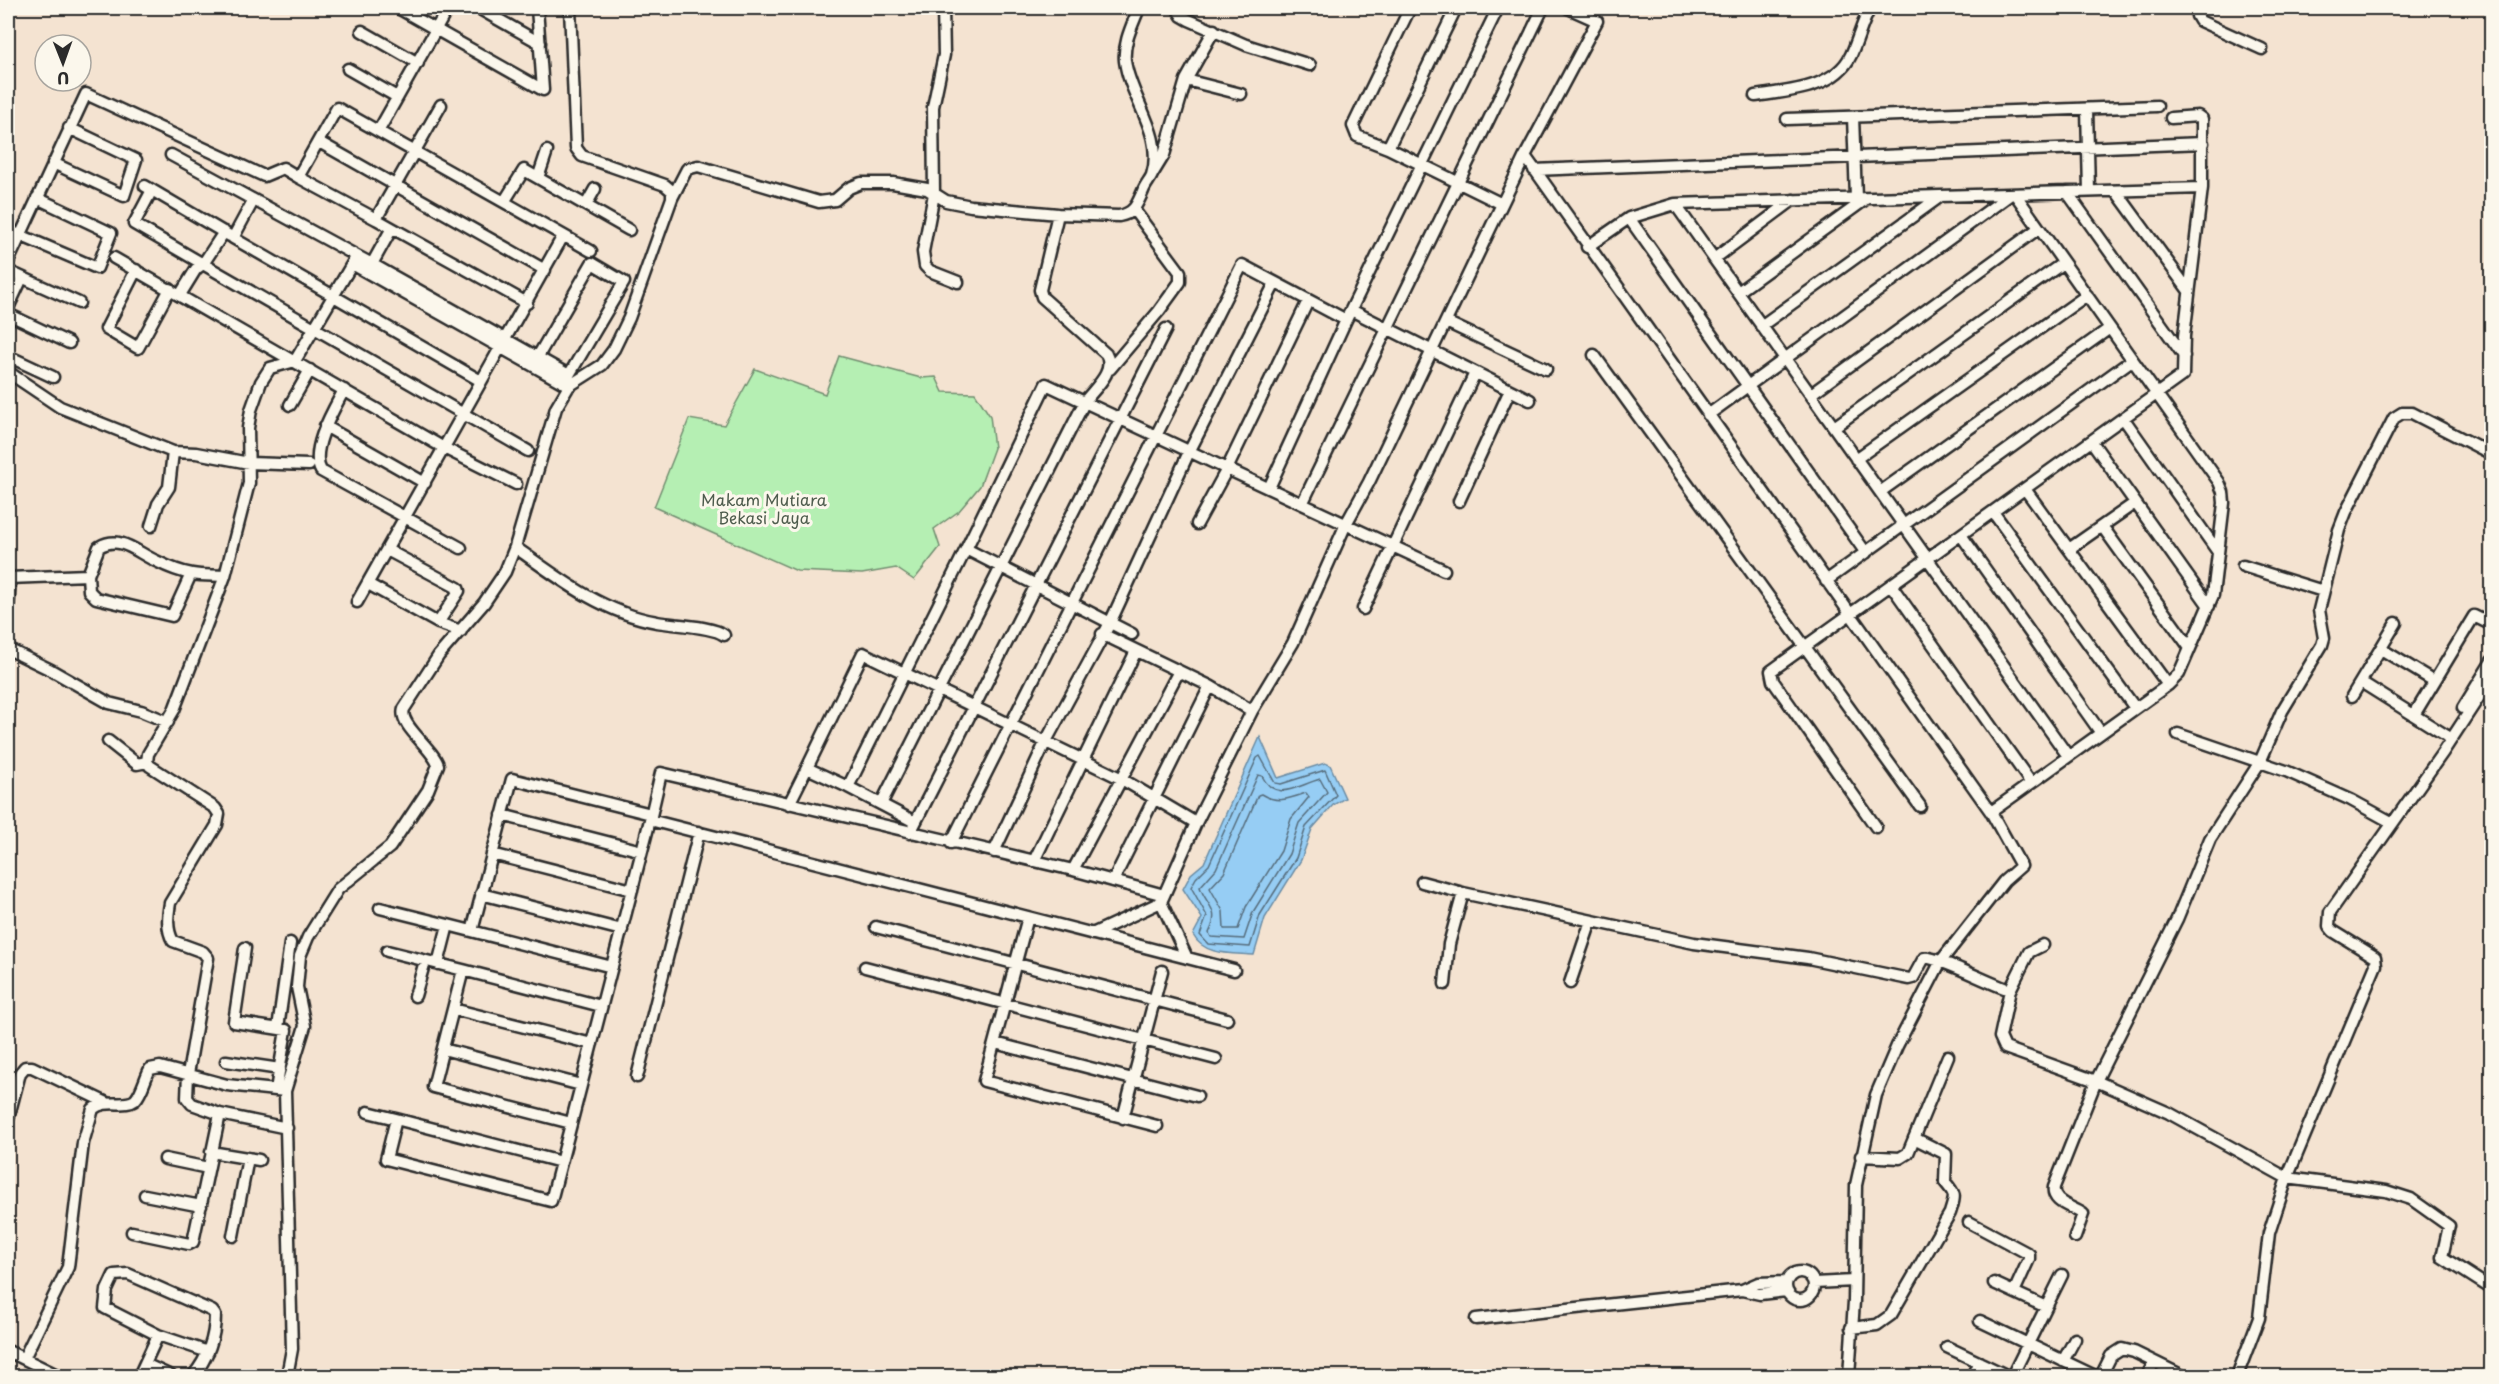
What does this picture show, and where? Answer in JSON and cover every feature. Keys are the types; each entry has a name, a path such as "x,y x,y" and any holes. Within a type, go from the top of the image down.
{"street":[{"path":"398,8 543,90 537,8"},
{"path":"379,130 448,8"},
{"path":"478,8 540,43"},
{"path":"570,8 576,148 582,156 665,185 672,191 672,198"},
{"path":"943,8 944,56 933,107 934,194 924,243 925,266 930,271 958,282"},
{"path":"1139,8 1127,40 1125,58 1132,88 1148,121 1154,149 1152,175"},
{"path":"1177,8 1182,16 1189,20 1246,45 1310,64"},
{"path":"1410,8 1353,126 1357,136 1388,148 1502,204"},
{"path":"1388,148 1456,8"},
{"path":"1269,488 1349,315 1498,8"},
{"path":"1302,504 1543,8"},
{"path":"1092,934 1163,899 1196,823 1252,711 1293,643 1346,524 1369,482 1525,156 1597,21 1568,8"},
{"path":"1755,96 1818,84 1836,72 1850,58 1870,8"},
{"path":"2198,8 2197,16 2200,21 2262,49"},
{"path":"281,1091 306,1026 298,996 297,978 300,956 308,937 338,889 390,847 428,790 437,771 437,760 404,721 402,713 439,655 497,586 515,547 553,417 569,386 602,365 614,349 629,318 672,198 687,169 698,166 819,202 835,201 849,188 861,183 893,183 918,186 946,201 971,207 1119,216 1134,210 1164,155 1186,80 1214,30"},
{"path":"362,32 417,63"},
{"path":"348,69 397,97"},
{"path":"1186,80 1241,94"},
{"path":"8,262 86,94 264,176 283,168 526,303"},
{"path":"376,219 441,105"},
{"path":"1787,119 2157,106"},
{"path":"298,177 337,108 591,251"},
{"path":"2087,109 2089,191"},
{"path":"1853,117 1854,157 1861,199"},
{"path":"1876,826 1770,675 1775,667 2183,375 2189,291 2202,188 2203,143 2201,117 2171,118"},
{"path":"54,163 124,196 136,160 69,128"},
{"path":"318,142 545,270"},
{"path":"1534,170 2203,143"},
{"path":"538,178 547,151"},
{"path":"171,155 503,344 569,375 624,282 592,263 537,358"},
{"path":"1525,156 1587,247 1991,812 2021,866 2004,881 1941,962 1876,1095 1861,1156 1854,1207 1854,1281 1849,1377"},
{"path":"504,202 524,170 629,230"},
{"path":"482,381 148,188 134,224 528,451"},
{"path":"1587,247 1629,218 1675,204 2202,188"},
{"path":"585,205 595,189"},
{"path":"2115,191 2189,291"},
{"path":"2067,192 2184,356"},
{"path":"1708,415 2013,194"},
{"path":"1991,812 2168,685 2179,674 2213,595 2224,503 2223,492 2157,395 2013,194"},
{"path":"1761,326 1941,196"},
{"path":"8,230 98,268 111,233 37,198"},
{"path":"1738,292 1861,199"},
{"path":"1714,259 1794,200"},
{"path":"180,295 195,268 202,264 229,235 253,201"},
{"path":"1675,204 2068,756"},
{"path":"881,804 1085,401 1160,311 1180,282 1180,272 1134,210"},
{"path":"1058,214 1040,290 1042,297 1106,354 1110,360 1110,369"},
{"path":"1629,218 1866,553"},
{"path":"372,264 392,228"},
{"path":"1811,394 2039,228"},
{"path":"357,602 563,236"},
{"path":"114,258 444,448 516,484"},
{"path":"355,260 372,264 569,386"},
{"path":"287,1128 220,1114 188,1101 188,1074 208,958 203,952 173,940 169,933 169,910 170,903 217,825 219,814 215,808 147,762 148,754 168,722 225,576 249,483 248,428 255,396 270,368 295,361 355,260"},
{"path":"1834,427 2063,263"},
{"path":"951,843 1008,725 1072,604 1242,265 1308,302 1387,329 1530,400"},
{"path":"136,270 106,329 138,348 170,289"},
{"path":"8,271 79,303"},
{"path":"8,308 22,278"},
{"path":"994,852 1045,743 1110,623 1189,452 1275,283"},
{"path":"1856,459 2086,295"},
{"path":"1197,524 1227,469 1308,302"},
{"path":"8,314 69,343"},
{"path":"1446,322 1546,369"},
{"path":"1880,492 2110,328"},
{"path":"912,827 1036,586 1119,417 1166,329"},
{"path":"1594,354 1920,806"},
{"path":"8,356 53,377"},
{"path":"1826,581 2132,360"},
{"path":"290,405 310,370"},
{"path":"8,372 60,407 172,452 196,453 249,463 309,465"},
{"path":"1363,609 1474,373"},
{"path":"848,787 1046,384 1444,570"},
{"path":"344,390 325,426 317,460 321,471 461,548"},
{"path":"1459,501 1510,390"},
{"path":"2075,1238 2083,1214 2056,1199 2053,1193 2096,1081 2177,919 2210,839 2260,762 2282,711 2322,645 2324,639 2319,615 2323,591 2346,512 2398,414 2407,412 2419,415 2492,454"},
{"path":"2124,419 2218,552"},
{"path":"325,426 425,483"},
{"path":"2092,442 2209,606"},
{"path":"152,526 158,504 169,488 172,452"},
{"path":"2025,489 2168,685"},
{"path":"2069,549 2135,503"},
{"path":"1993,512 2135,708"},
{"path":"2102,526 2190,648"},
{"path":"1961,535 2101,732"},
{"path":"191,574 172,615 96,598 89,591 88,575 99,547 110,542 121,543 140,551 154,561 191,574 225,576"},
{"path":"515,547 569,585 597,601 632,616 669,625 715,630 724,635"},
{"path":"966,549 1132,634"},
{"path":"387,550 458,588 459,591 438,622"},
{"path":"2243,566 2323,591"},
{"path":"8,613 9,578 88,575"},
{"path":"368,584 438,622 461,631"},
{"path":"1891,585 2031,783"},
{"path":"2414,715 2474,616 2492,625"},
{"path":"2352,696 2396,623"},
{"path":"1102,634 1210,686 1252,711"},
{"path":"8,649 9,652 51,670 109,704 141,711 168,722"},
{"path":"2380,649 2434,681"},
{"path":"1034,861 1136,651"},
{"path":"789,804 863,653 1120,778 1196,823"},
{"path":"2443,752 2441,747 2492,661"},
{"path":"1073,870 1179,671"},
{"path":"2236,1377 2259,1318 2269,1233 2287,1178 2376,965 2375,957 2333,932 2329,926 2330,912 2443,752 2492,677"},
{"path":"2361,682 2447,736"},
{"path":"1113,881 1210,686"},
{"path":"2178,734 2286,771 2350,800 2393,823"},
{"path":"108,741 137,764 147,762"},
{"path":"807,768 881,804 912,827"},
{"path":"396,1119 386,1158 551,1201 661,773 789,804 912,827 951,843 1113,881 1163,899 1187,958"},
{"path":"472,931 512,778 699,832 1234,970"},
{"path":"502,815 642,851"},
{"path":"638,1077 699,832"},
{"path":"492,854 632,890"},
{"path":"1422,882 1462,894 1694,943 1808,958 1909,979 1913,978 1924,958 1928,957 1997,987 2010,990"},
{"path":"481,894 622,930"},
{"path":"1444,984 1449,944 1462,894"},
{"path":"380,908 612,967"},
{"path":"1028,917 984,1081 1157,1126"},
{"path":"1570,983 1591,921"},
{"path":"438,964 448,925"},
{"path":"876,927 1227,1019"},
{"path":"278,1028 290,943"},
{"path":"2043,945 2029,952 2010,990 2000,1037 2005,1048 2096,1081 2169,1113 2287,1178 2385,1191 2411,1199 2449,1226 2442,1257 2492,1289"},
{"path":"244,948 234,1022 286,1029 280,1069 287,1128 292,1349 287,1377"},
{"path":"387,951 602,1006"},
{"path":"415,996 425,961"},
{"path":"865,967 1216,1059"},
{"path":"464,970 433,1087 571,1123"},
{"path":"1123,1118 1162,971"},
{"path":"453,1009 592,1044"},
{"path":"994,1043 1197,1096"},
{"path":"443,1049 581,1085"},
{"path":"1861,1156 1900,1158 1908,1153 1948,1056"},
{"path":"226,1061 280,1069"},
{"path":"8,1119 20,1073 28,1066 107,1103"},
{"path":"24,1358 68,1267 83,1143 93,1109 107,1103 134,1100 150,1069 154,1068 188,1074 227,1085 281,1091"},
{"path":"368,1112 561,1162"},
{"path":"132,1232 192,1244 220,1114"},
{"path":"1851,1328 1877,1325 1891,1315 1950,1213 1955,1196 1945,1182 1946,1155 1914,1138"},
{"path":"211,1152 254,1159 233,1236"},
{"path":"165,1159 208,1168"},
{"path":"145,1195 201,1206"},
{"path":"1969,1222 2029,1254 2029,1259 2014,1292"},
{"path":"1796,1271 1811,1276 1814,1283 1813,1292 1808,1298 1799,1300 1791,1298 1786,1287 1789,1275 1796,1271"},
{"path":"193,1377 208,1352 215,1328 215,1316 212,1311 128,1274 114,1275 106,1290 105,1308 158,1335 208,1352"},
{"path":"1947,1347 2010,1377 2062,1275"},
{"path":"1814,1283 1854,1281"},
{"path":"1476,1319 1742,1290 1758,1283 1786,1287"},
{"path":"1994,1283 2046,1307"},
{"path":"1980,1321 2095,1377"},
{"path":"140,1377 158,1335"},
{"path":"2063,1361 2075,1339"},
{"path":"2101,1377 2111,1356 2122,1349 2134,1352 2183,1377"},
{"path":"8,1351 59,1377"},
{"path":"1972,1377 1979,1362"},
{"path":"2147,1377 2154,1362"},
{"path":"145,1364 171,1377"}],"green space":[{"name":"Makam Mutiara Bekasi Jaya","path":"839,356 921,378 936,377 943,392 975,393 990,416 994,448 980,486 959,511 934,529 940,547 914,580 896,568 862,574 797,571 654,507 689,419 724,425 755,369 825,394"}],"water":[{"path":"1260,737 1278,778 1325,763 1330,765 1345,798 1333,805 1312,829 1301,860 1265,918 1254,955 1219,952 1204,947 1193,935 1202,918 1183,889 1191,874 1204,863"}]}
